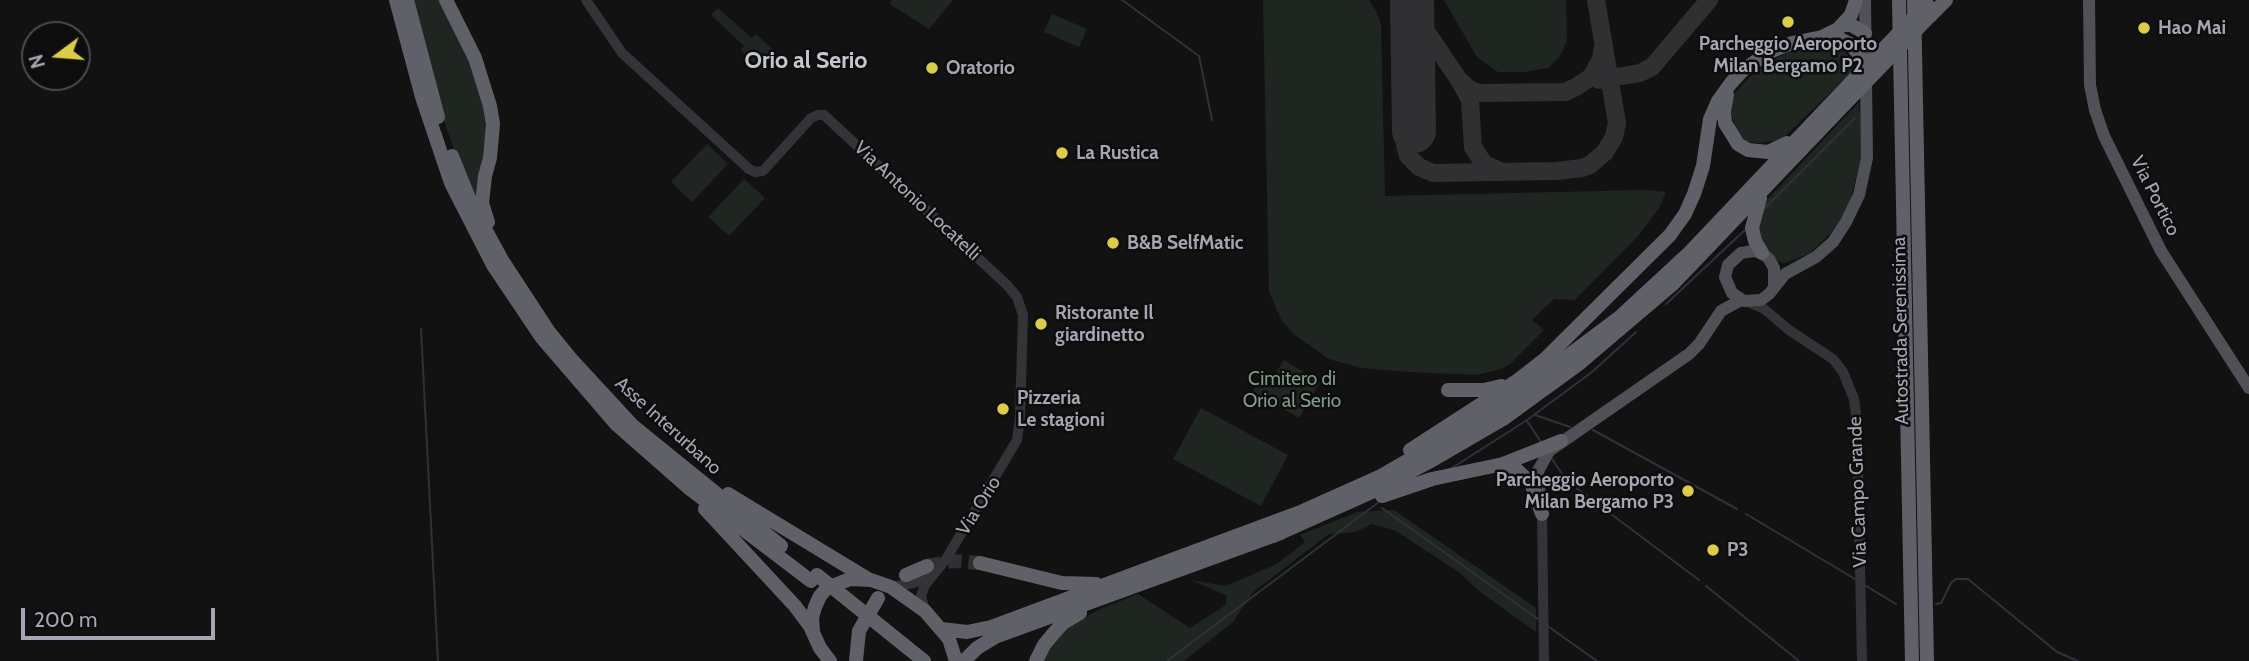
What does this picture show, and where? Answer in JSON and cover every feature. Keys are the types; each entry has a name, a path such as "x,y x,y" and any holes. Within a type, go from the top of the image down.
{"highway":[{"path":"388,0 402,42 408,45"},
{"name":"Asse Interurbano","path":"396,0 422,97 452,183 504,283 542,338 616,424 672,473 924,661"},
{"name":"Asse Interurbano","path":"407,0 435,108 460,176 483,227 532,307 571,359 633,426 912,661"},
{"path":"446,0 475,58 490,106 493,124 482,203 485,214 489,227 523,284 532,307"},
{"path":"1303,511 1389,463 1518,380 1545,359 1678,225 1699,180 1710,119 1718,101 1731,83 1742,71 1769,52 1792,43 1822,37 1844,25 1856,0"},
{"name":"Autostrada Serenissima","path":"1899,0 1912,661"},
{"path":"1731,83 1724,111 1726,123 1738,144 1748,150 1776,150 1842,99 1925,5 1946,0"},
{"path":"1272,536 1387,485 1503,419 1580,363 1673,284 1765,187 1925,5"},
{"name":"Autostrada Serenissima","path":"1925,5 1927,661"},
{"path":"1844,25 1852,25 1865,33"},
{"path":"1822,37 1850,44 1859,54 1861,75"},
{"path":"941,629 959,633 976,631 1118,580 1303,511 1379,477 1421,454 1497,409 1621,316 1688,254 1818,118"},
{"path":"1765,187 1755,209 1752,228 1755,242 1767,258"},
{"path":"1461,416 1462,402 1448,390 1494,388 1518,380"},
{"path":"633,426 641,428 715,486 868,579 891,587 925,611 941,629 959,660 995,637 1322,520 1408,486 1503,464 1561,442"},
{"path":"1503,464 1515,468 1531,483 1542,514"},
{"path":"672,473 674,481 700,503 795,606 828,660"},
{"path":"980,563 1062,583 1094,585 1118,580"},
{"path":"906,575 934,566"},
{"path":"1036,661 1053,634 1073,616 1135,591 1161,577"},
{"path":"813,633 812,618 815,607 827,588 842,581 868,579"},
{"path":"856,661 859,631 878,598"}],"main road":[{"path":"1542,514 1538,471 1546,454 1689,354 1721,311 1744,301 1761,300 1784,274 1816,257 1833,242 1846,222 1859,195 1867,158 1861,75 1865,0"},
{"name":"Via Portico","path":"2089,0 2090,85 2104,136 2161,251 2247,385"},
{"path":"1744,301 1728,289 1725,277 1728,265 1741,253 1753,251 1786,267 1799,265"},
{"path":"1767,258 1776,274 1771,290"}],"street":[{"name":"Via Antonio Locatelli","path":"586,0 622,53 749,169 758,173 766,168 813,116 820,114 828,118 1007,285 1017,297 1023,315 1020,428 1016,444"},
{"path":"1771,290 1770,306 1775,318"},
{"name":"Via Campo Grande","path":"1744,301 1760,306 1789,330 1833,359 1843,372 1854,400 1857,421 1862,661"},
{"name":"Via Orio","path":"891,587 920,581 934,566 1016,444"},
{"path":"1542,514 1544,661"},
{"name":"Via Orio","path":"925,611 923,591 934,566"}],"green space":[{"path":"412,0 441,0 463,38 489,121 476,202 438,104"},
{"path":"892,0 953,0 929,29 890,4"},
{"path":"1263,0 1369,0 1376,11 1381,24 1385,196 1644,190 1666,192 1659,208 1639,235 1575,300 1554,299 1532,320 1544,330 1510,364 1501,369 1476,375 1409,372 1361,368 1329,359 1295,335 1282,321 1269,292"},
{"path":"1444,0 1566,0 1567,41 1560,56 1548,68 1498,72 1477,57"},
{"path":"718,8 752,38 756,34 777,53 761,70 741,50 744,46 711,15"},
{"path":"1052,14 1087,29 1079,47 1044,32"},
{"path":"1827,45 1840,46 1858,66 1781,140 1747,142 1736,131 1731,111 1733,95 1770,60 1794,51"},
{"path":"1859,102 1863,149 1851,199 1844,214 1832,232 1809,254 1784,263 1777,261 1757,240 1760,207"},
{"path":"707,144 728,164 692,202 671,182"},
{"path":"744,179 765,198 729,236 708,217"},
{"name":"Cimitero di Orio al Serio","path":"1284,360 1320,382 1299,418 1253,391 1258,382 1267,387"},
{"path":"1201,408 1288,455 1261,506 1173,459"},
{"path":"1394,510 1536,608 1536,632 1479,591 1460,573 1396,531 1372,524 1355,532 1329,534 1253,592 1233,622 1184,661 1043,661 1051,646 1071,625 1098,610 1138,594 1190,628 1226,605 1227,596 1191,580 1226,586 1277,564 1305,542 1300,535 1357,512"}],"waterway":[{"path":"1122,0 1199,56 1212,120"},
{"path":"1765,208 1855,118"},
{"path":"1666,304 1746,229"},
{"path":"421,329 438,661"},
{"path":"1452,468 1527,420 1592,372 1636,332"},
{"path":"1535,415 1570,427"},
{"path":"1527,421 1541,442"},
{"path":"1593,430 1737,509"},
{"path":"1552,459 1567,481 1699,580"},
{"path":"1167,661 1379,502"},
{"path":"1382,508 1538,619"},
{"path":"1746,514 1855,579"},
{"path":"1936,604 1941,603 1951,583 1956,579 1968,579 2057,652 2078,661"},
{"path":"1706,586 1799,661"},
{"path":"1866,586 1896,604"},
{"path":"1549,627 1597,661"}],"taxiway":[{"path":"1405,0 1459,80 1479,93 1565,92 1591,77 1601,59 1603,47"},
{"path":"1411,54 1412,115 1405,145 1408,156 1419,167 1433,173 1556,171 1582,168 1590,165 1605,152 1614,137 1617,123 1596,0"},
{"path":"1599,80 1640,73 1652,67 1709,0"},
{"path":"1461,83 1470,100 1473,147 1484,164 1500,171"}],"runway":[{"path":"1412,0 1414,131"}],"tunnel":[{"path":"927,566 953,561 980,563"}],"place":[{"name":"Parcheggio Aeroporto Milan Bergamo P2","path":"1788,22"},
{"name":"Hao Mai","path":"2144,28"},
{"name":"Oratorio","path":"932,68"},
{"name":"La Rustica","path":"1062,153"},
{"name":"B&B SelfMatic","path":"1113,243"},
{"name":"Ristorante Il giardinetto","path":"1041,324"},
{"name":"Pizzeria Le stagioni","path":"1003,409"},
{"name":"Parcheggio Aeroporto Milan Bergamo P3","path":"1688,491"},
{"name":"P3","path":"1713,550"}],"district":[{"name":"Orio al Serio","path":"806,61"}]}
